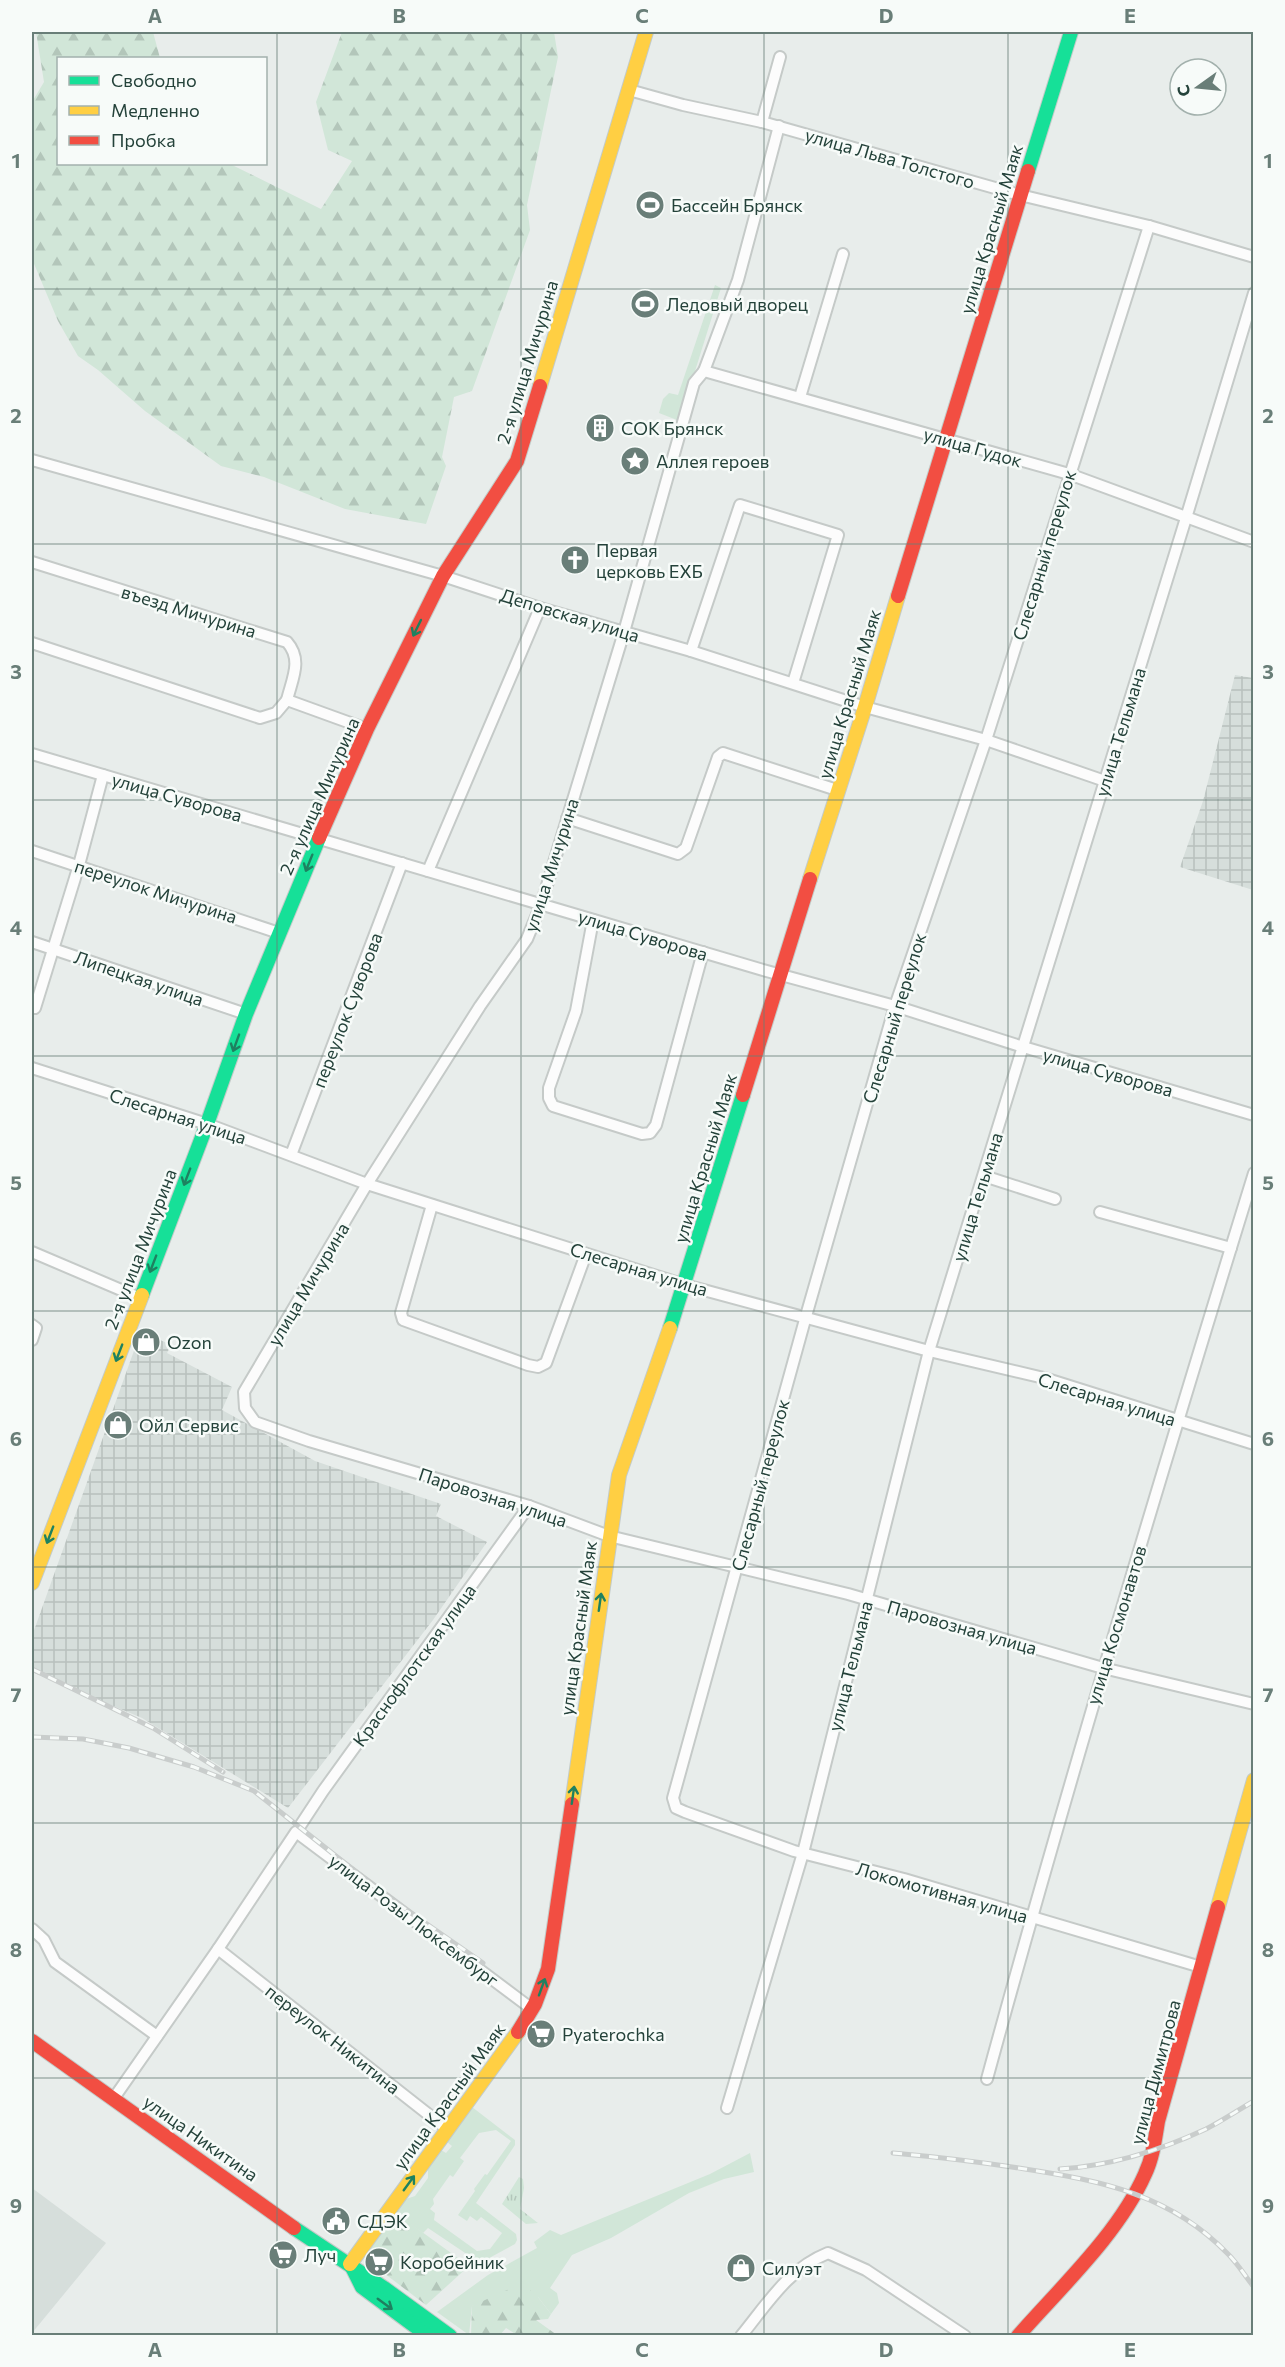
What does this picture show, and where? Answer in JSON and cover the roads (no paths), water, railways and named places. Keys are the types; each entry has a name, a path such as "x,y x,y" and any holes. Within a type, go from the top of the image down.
{"main road":[{"name":"2-я улица Мичурина","path":"32,1583 207,1124 246,1014 318,838 442,576 517,460 646,32"},
{"name":"улица Красный Маяк","path":"350,2264 532,2009 548,1969 619,1475 685,1285 837,790 865,707 1071,32"},
{"name":"улица Димитрова","path":"1018,2336 1107,2235 1129,2206 1143,2180 1154,2149 1158,2121 1254,1780"},
{"name":"улица Никитина","path":"32,2041 329,2253 350,2264 450,2336"},
{"name":"улица Никитина","path":"350,2264 362,2287 428,2336"}],"street":[{"path":"762,122 780,57"},
{"name":"улица Льва Толстого","path":"629,90 683,105 779,126 1020,195 1149,226 1254,257"},
{"path":"704,371 738,280 779,126"},
{"name":"Слесарный переулок","path":"685,1812 676,1808 673,1798 806,1316 895,1006 986,740 1149,226"},
{"path":"800,397 843,254"},
{"name":"улица Тельмана","path":"727,2108 803,1853 929,1351 1254,293"},
{"name":"улица Мичурина","path":"244,1392 367,1184 480,1006 527,939 541,904 624,632 694,383 704,371"},
{"name":"улица Гудок","path":"704,371 1069,474 1254,542"},
{"name":"Деповская улица","path":"32,460 442,576 540,608 691,651 865,707 986,740 1105,781"},
{"path":"691,651 740,505 838,535 793,683"},
{"name":"въезд Мичурина","path":"32,562 287,642 294,650 297,659 287,700"},
{"path":"428,871 540,608"},
{"path":"32,643 260,718 276,713 287,700 368,729"},
{"path":"567,818 678,854 686,848 718,757 723,753 837,790"},
{"name":"улица Суворова","path":"32,754 780,975 895,1006 1023,1047 1254,1115"},
{"path":"35,1008 79,865 103,775"},
{"name":"переулок Мичурина","path":"32,851 279,933"},
{"name":"переулок Суворова","path":"291,1155 402,863"},
{"path":"593,920 576,1011 549,1088 549,1098 553,1106 642,1134 650,1133 656,1125 703,952"},
{"name":"Липецкая улица","path":"32,942 246,1014"},
{"name":"Слесарная улица","path":"32,1068 207,1124 367,1184 685,1285 929,1351 1044,1378 1254,1444"},
{"name":"улица Космонавтов","path":"987,2079 1103,1668 1254,1173"},
{"path":"984,1176 1055,1199"},
{"path":"432,1205 401,1313 403,1320 528,1365 538,1367 546,1363 586,1254"},
{"path":"1100,1212 1231,1248"},
{"path":"32,1252 140,1298"},
{"path":"32,1325 36,1328 32,1340"},
{"name":"Паровозная улица","path":"244,1392 244,1408 255,1422 309,1441 529,1506 609,1536 867,1599 1103,1668 1254,1704"},
{"name":"Краснофлотская улица","path":"114,2098 218,1949 330,1781 529,1506"},
{"name":"Локомотивная улица","path":"685,1812 803,1853 904,1880 1201,1967"},
{"name":"улица Розы Люксембург","path":"298,1829 532,2009"},
{"path":"32,1929 44,1940 55,1962 157,2036"},
{"name":"переулок Никитина","path":"218,1949 447,2129"},
{"path":"741,2336 789,2276 808,2261 828,2253 866,2270 964,2336"}],"railway":[{"path":"32,1669 153,1728 223,1772"},
{"path":"32,1737 83,1739 129,1748 194,1767 254,1791 385,1895 483,1963"},
{"path":"1060,2169 1116,2161 1171,2144 1206,2129 1254,2101"},
{"path":"893,2153 976,2162 1054,2174 1082,2179 1134,2194 1159,2204 1206,2234 1232,2258 1254,2287"}],"place":[{"name":"Бассейн Брянск","path":"650,205"},
{"name":"Ледовый дворец","path":"645,304"},
{"name":"СОК Брянск","path":"600,428"},
{"name":"Аллея героев","path":"635,461"},
{"name":"Первая церковь ЕХБ","path":"575,560"},
{"name":"Ozon","path":"146,1342"},
{"name":"Ойл Сервис","path":"118,1425"},
{"name":"Pyaterochka","path":"541,2034"},
{"name":"СДЭК","path":"336,2221"},
{"name":"Луч","path":"283,2255"},
{"name":"Коробейник","path":"379,2262"},
{"name":"Силуэт","path":"741,2268"}]}
